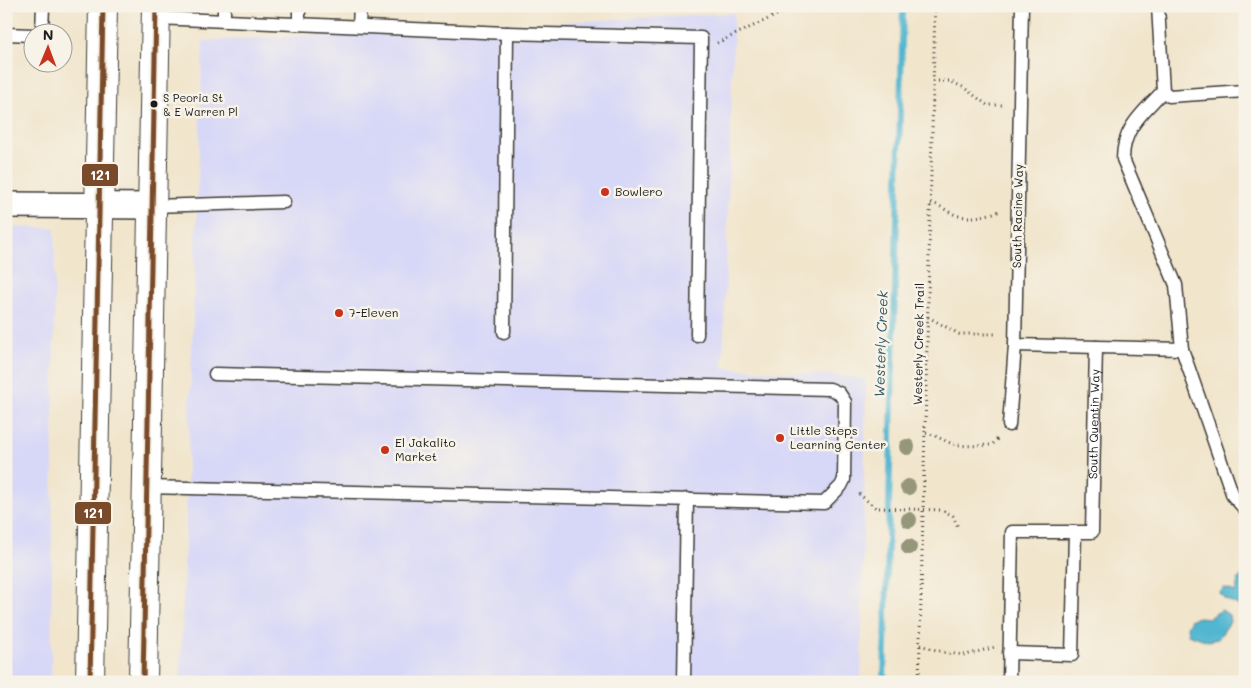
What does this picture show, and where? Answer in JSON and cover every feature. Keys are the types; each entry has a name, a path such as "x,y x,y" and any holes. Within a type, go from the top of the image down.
{"main road":[{"path":"90,682 103,6"},
{"path":"143,682 156,12"}],"street":[{"path":"6,205 152,206"}],"lane":[{"path":"42,22 43,6"},
{"path":"224,6 224,20"},
{"path":"299,6 299,23"},
{"path":"359,26 360,6"},
{"name":"South Racine Way","path":"1009,425 1015,339 1022,6"},
{"path":"1158,6 1163,90 1129,129 1123,144 1123,159 1176,285 1182,349 1233,496 1245,509"},
{"path":"156,12 224,20 507,33 701,38 697,335"},
{"path":"504,332 507,33"},
{"path":"6,34 22,35"},
{"path":"1163,90 1170,96 1245,91"},
{"path":"152,206 284,202"},
{"path":"1015,339 1096,347 1182,349"},
{"name":"South Quentin Way","path":"1009,682 1012,532 1092,532 1096,347"},
{"path":"146,487 824,503 841,486 844,480 844,398 835,390 830,389 215,374"},
{"path":"684,682 687,499"},
{"path":"1009,649 1072,655 1075,532"}],"path":[{"path":"701,50 796,6"},
{"name":"Westerly Creek Trail","path":"919,682 935,6"},
{"path":"933,81 949,82 963,87 987,104 1020,105"},
{"path":"931,203 940,205 956,215 976,218 1018,206"},
{"path":"928,317 959,334 1015,339"},
{"path":"926,433 938,435 948,443 992,445 1009,425"},
{"path":"859,494 876,508 942,510 953,516 958,527"},
{"path":"920,645 946,653 966,655 987,648 1009,649"}],"shaded area":[{"path":"734,13 723,368 866,378 861,682 180,682 203,41"},
{"path":"6,227 55,228 51,682 6,682"}],"water":[{"path":"1245,573 1245,617 1243,617 1238,605 1225,599 1219,593 1224,588 1236,592 1238,579"},
{"path":"1222,610 1229,615 1230,622 1218,639 1208,641 1188,634 1187,627 1191,619 1199,617 1208,618"}],"waterway":[{"name":"Westerly Creek","path":"884,682 903,6"}],"transit line":[{"name":"121","path":"90,682 103,6"},
{"name":"121","path":"143,682 156,6"}],"place":[{"name":"S Peoria St & E Warren Pl","path":"154,104"},
{"name":"Bowlero","path":"605,192"},
{"name":"7-Eleven","path":"339,313"},
{"name":"Little Steps Learning Center","path":"780,438"},
{"name":"El Jakalito Market","path":"385,450"}]}
